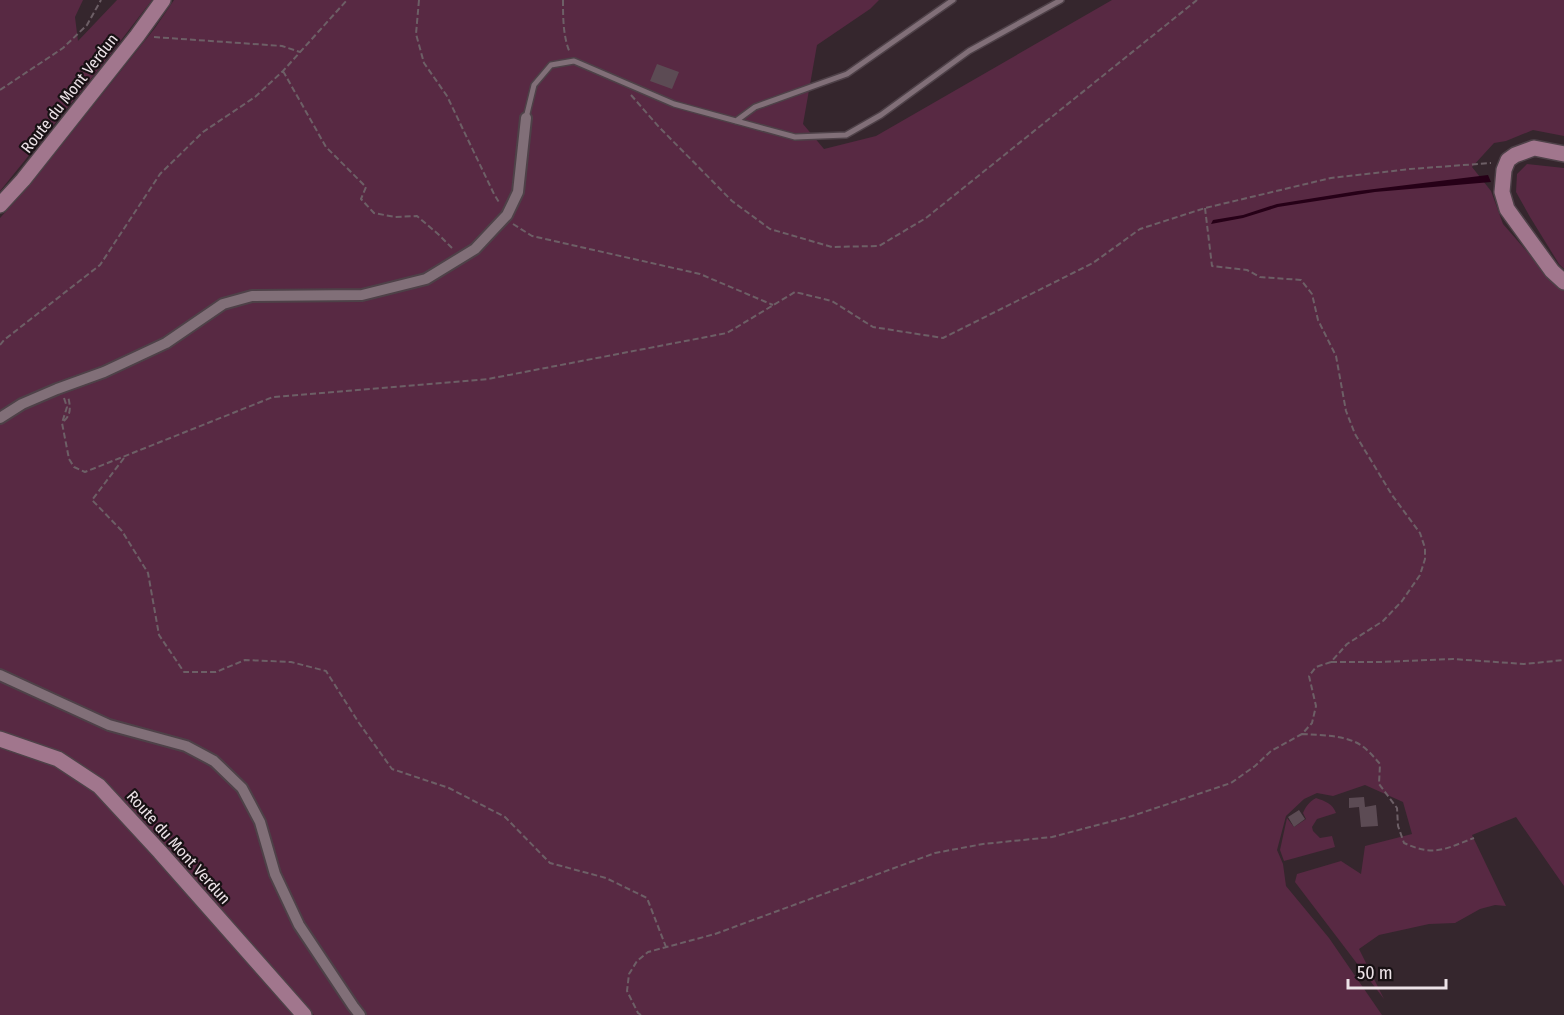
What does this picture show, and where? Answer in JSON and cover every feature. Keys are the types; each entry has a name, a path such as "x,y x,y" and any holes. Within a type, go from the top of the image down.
{"street":[{"name":"Route du Mont Verdun","path":"0,205 23,180 163,0"},
{"path":"0,418 22,404 104,372 166,343 223,304 252,296 362,295 426,279 475,249 507,215 518,192 526,118"},
{"path":"1564,154 1534,148 1526,150 1508,160 1502,180 1502,192 1507,209 1552,271 1564,282"},
{"path":"0,675 109,725 186,746 214,761 242,788 260,822 275,874 299,926 360,1015"},
{"name":"Route du Mont Verdun","path":"0,739 58,759 99,786 304,1015"}],"lane":[{"path":"736,121 755,106 847,74 953,0"},
{"path":"526,118 534,85 550,65 574,61 674,105 795,137 846,135 881,115 969,51 1061,0"}],"path":[{"path":"0,90 63,48 87,25 101,0"},
{"path":"0,345 100,265 160,174 203,132 255,97 283,71 347,0"},
{"path":"419,0 417,34 424,63 447,96 494,195 514,226 532,236 700,274 774,306"},
{"path":"563,0 567,46 574,61"},
{"path":"617,80 659,127 732,201 770,229 832,247 879,246 926,218 1197,0"},
{"path":"137,36 282,46 300,52"},
{"path":"283,71 326,147 366,187 361,199 374,213 395,217 417,216 462,257"},
{"path":"57,389 64,397 67,407 62,423 69,459 74,467 85,472 273,397 488,379 727,333 795,292 832,302 873,327 943,338 1093,263 1140,229 1205,208 1331,178 1410,169 1480,165 1508,160"},
{"path":"1205,208 1212,266 1247,270 1260,277 1301,280 1312,294 1318,320 1336,357 1346,411 1355,434 1392,495 1420,533 1425,548 1425,559 1420,575 1402,601 1383,621 1347,644 1331,662"},
{"path":"126,456 92,501 122,531 148,573 159,635 184,672 216,672 245,660 291,662 326,671 392,769 449,788 505,817 550,863 606,878 647,898 666,947"},
{"path":"641,1015 627,991 629,974 636,961 648,952 715,934 935,853 982,844 1052,837 1132,816 1231,783 1271,751 1302,734 1312,723 1316,706 1309,676 1316,667 1331,662 1454,659 1524,664 1564,660"},
{"path":"1302,734 1328,736 1355,742 1369,752 1380,764 1379,784 1397,808 1398,826 1404,843 1419,849 1438,851 1474,838"}],"shaded area":[{"path":"0,0 83,0 75,17 78,41 117,0 152,0 0,191"},
{"path":"174,0 879,0 870,9 817,45 803,124 824,149 876,136 1112,0 1564,0 1564,136 1533,130 1506,141 1494,143 1472,167 1491,191 1503,224 1564,291 1564,886 1516,817 1472,835 1506,906 1495,905 1480,909 1455,923 1429,924 1379,935 1359,949 1384,999 1295,882 1297,874 1341,861 1361,874 1365,846 1412,834 1403,802 1365,785 1333,796 1317,793 1304,799 1286,816 1277,850 1283,864 1286,886 1329,938 1382,1015 314,1015 101,783 0,733 0,218 30,185 155,28"},
{"path":"1527,164 1564,168 1564,269 1516,192 1517,174"},
{"path":"1488,175 1491,182 1375,192 1278,207 1243,218 1211,224 1213,220 1243,215 1277,204 1358,191"},
{"path":"0,743 57,763 97,789 295,1015 0,1015"},
{"path":"1316,798 1331,805 1336,813 1317,819 1312,827 1313,831 1320,838 1332,836 1335,847 1284,861 1280,850 1287,818 1294,827 1306,819 1303,813"}],"building":[{"path":"657,64 679,72 672,89 650,81"},
{"path":"1364,797 1365,807 1376,805 1378,826 1361,827 1359,807 1349,808 1349,798"},
{"path":"1299,810 1305,819 1294,827 1288,817"}]}
